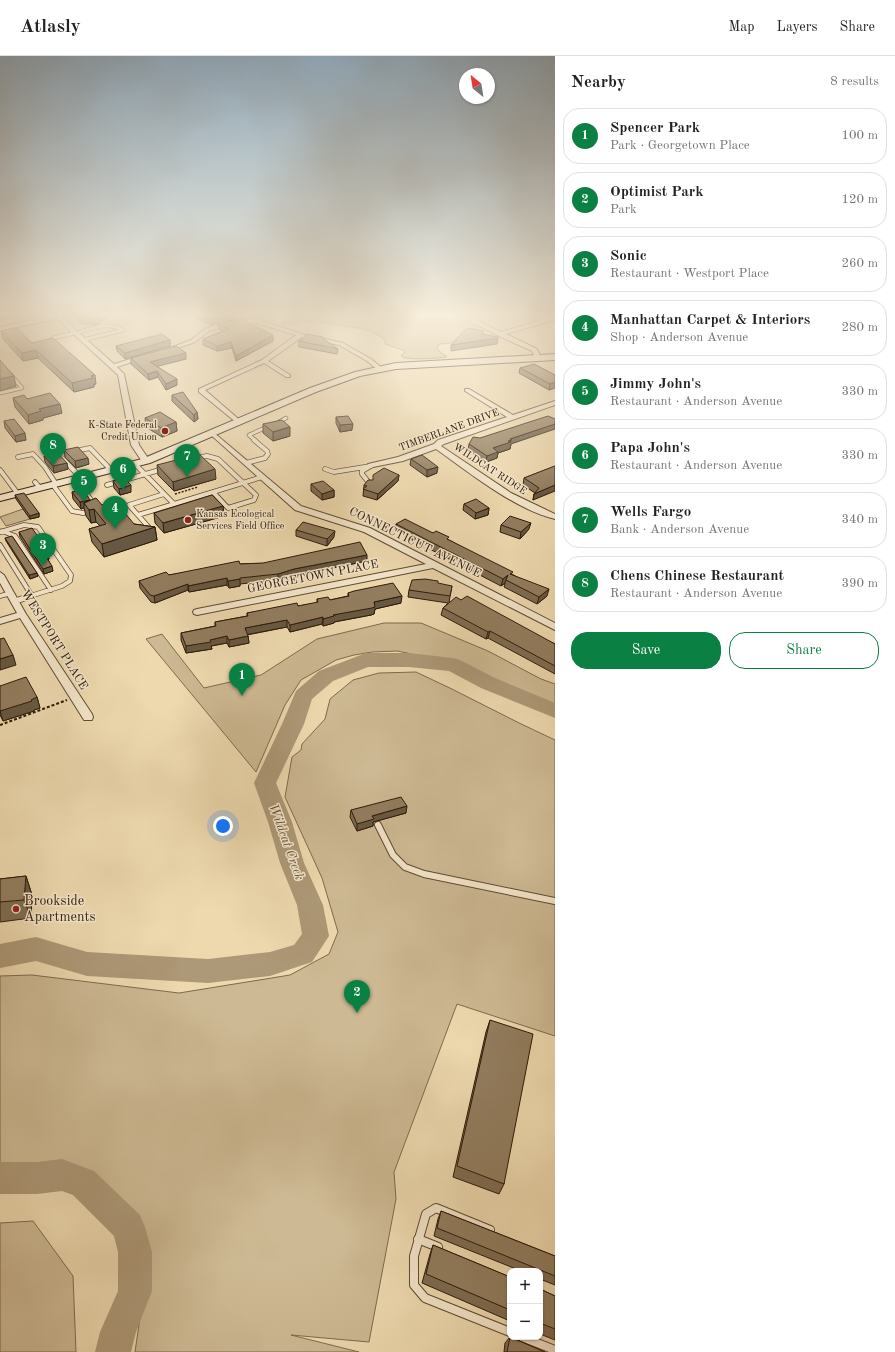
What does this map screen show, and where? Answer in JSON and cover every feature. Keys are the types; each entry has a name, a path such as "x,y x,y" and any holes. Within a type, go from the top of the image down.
{"main road":[{"path":"0,498 18,494 37,485 55,485 135,464 213,434 340,380 360,374"}],"street":[{"path":"121,374 135,445 146,460"},
{"path":"234,374 202,389 201,391 239,422"},
{"path":"467,390 513,418"},
{"name":"TIMBERLANE DRIVE","path":"371,466 400,459 437,446 441,442 555,403"},
{"name":"CONNECTICUT AVENUE","path":"213,434 298,508 353,525 555,627"},
{"name":"WILDCAT RIDGE","path":"437,446 483,479 516,499 554,515"},
{"name":"GEORGETOWN PLACE","path":"197,612 433,565"},
{"name":"WESTPORT PLACE","path":"0,575 22,614 88,717"},
{"path":"0,621 22,614"}],"lane":[{"path":"0,393 22,388 11,374"},
{"path":"246,463 264,458 268,454 268,451 249,435 286,418"},
{"path":"18,457 33,454 72,511 83,513 94,509 95,505 79,479 61,457 61,454 90,448 111,470"},
{"path":"191,459 207,456 218,459 256,495 254,500 228,508 213,492"},
{"path":"135,464 174,504"},
{"path":"325,469 334,472 371,466"},
{"path":"370,484 363,478 362,471 371,466"},
{"path":"107,485 146,475 168,467"},
{"path":"0,470 18,494"},
{"path":"138,515 262,477"},
{"path":"0,480 6,478"},
{"path":"152,531 129,504 164,494"},
{"path":"0,596 32,596 62,586 70,581 71,575 38,526 32,524 22,525 1,532"},
{"path":"1,532 15,536 51,590"},
{"path":"0,545 32,596"},
{"path":"378,825 393,855 405,867 424,874 550,899 555,902"},
{"path":"499,1234 436,1208 426,1214 418,1239 414,1256 414,1285 425,1298 507,1331"},
{"path":"418,1239 447,1251"},
{"path":"530,1340 555,1350"}],"path":[{"path":"181,502 174,494 201,486"},
{"path":"0,725 75,697"}],"shaded area":[{"path":"23,509 30,519 6,526 0,517"},
{"path":"384,623 421,623 488,651 541,679 555,684 555,704 498,682 457,663 397,651 372,652 354,655 336,660 301,680 285,705 256,772 146,639 162,634 204,688 261,675 317,639"},
{"path":"416,672 555,740 555,1036 457,1004 394,1172 396,1199 369,1342 291,1335 359,1352 135,1352 148,1263 129,1206 70,1163 0,1165 0,976 32,975 179,993 290,975 329,954 338,932 322,878 285,797 292,757 301,750 302,744 325,719 330,699 353,680 379,673"},
{"path":"33,1221 73,1276 76,1352 0,1352 0,1223"}],"building":[{"path":"0,374 13,374 14,376 0,379"},
{"path":"63,374 95,375 91,376 93,378 72,383"},
{"path":"159,374 170,374 177,379 166,384"},
{"path":"532,374 555,375 555,382 550,384"},
{"path":"183,392 197,412 194,415 172,395"},
{"path":"50,393 60,404 39,409 41,411 28,415 13,398 24,395 27,399"},
{"path":"160,412 176,422 161,428 145,418"},
{"path":"348,416 353,424 340,425 336,417"},
{"path":"548,416 555,419 555,424 510,439 512,440 508,441 511,442 493,448 498,452 487,456 469,444 473,437 480,438"},
{"path":"14,419 25,433 15,436 4,421"},
{"path":"282,420 290,427 273,432 263,424"},
{"path":"78,447 88,458 75,461 64,450"},
{"path":"57,452 67,463 53,466 44,456"},
{"path":"199,454 215,469 173,482 157,465"},
{"path":"422,455 438,467 427,470 411,459"},
{"path":"555,466 555,485 534,494 539,488 524,478"},
{"path":"384,468 399,475 378,494 363,489 367,486 364,485 368,480 373,480 373,475"},
{"path":"124,478 131,485 119,489 113,481"},
{"path":"323,481 334,490 322,494 311,484"},
{"path":"83,489 90,500 80,502 72,492"},
{"path":"24,493 39,513 30,516 15,495"},
{"path":"212,495 223,506 163,523 154,513"},
{"path":"96,498 102,505 115,501 134,524 155,527 102,544 89,529 106,524 94,509 89,510 84,503"},
{"path":"476,499 489,508 476,513 464,504"},
{"path":"510,516 531,523 521,532 501,525"},
{"path":"405,519 433,533 436,531 449,537 447,539 513,572 510,574 549,589 539,597 506,580 508,575 503,579 396,524"},
{"path":"303,522 335,531 327,539 296,530"},
{"path":"32,528 46,548 44,548 48,554 45,555 52,566 43,569 19,532"},
{"path":"12,536 37,573 29,575 5,538"},
{"path":"360,542 367,555 294,569 278,574 240,578 228,581 227,578 188,586 188,584 154,596 150,595 139,581 166,572 169,575 239,561 240,564 263,563"},
{"path":"425,579 438,581 438,583 452,586 450,596 409,590 412,580"},
{"path":"393,583 402,596 374,602 375,607 372,608 290,625 287,620 245,628 248,636 229,640 227,636 210,640 211,642 186,646 181,633 216,626 215,622 248,616 247,613 297,603 298,606 318,602 317,599 328,597 330,600 349,596 348,593 354,591"},
{"path":"467,596 555,644 555,666 443,608 456,597 461,600"},
{"path":"4,638 13,655 0,659 0,639"},
{"path":"26,677 37,697 31,700 32,701 0,711 0,686"},
{"path":"401,797 407,806 372,816 374,819 357,824 351,810"},
{"path":"26,876 24,900 0,902 0,879"},
{"path":"490,1020 533,1034 504,1184 457,1166"},
{"path":"441,1211 555,1256 555,1276 543,1271 543,1268 535,1268 437,1228"},
{"path":"433,1245 507,1276 507,1309 426,1274"},
{"path":"543,1290 555,1296 555,1329 543,1324"},
{"path":"509,1340 517,1340 545,1352 507,1352"}],"waterway":[{"name":"Wildcat Creek","path":"0,956 36,949 87,964 208,971 270,964 303,954 316,936 310,905 292,863 280,822 265,783 293,724 303,696 326,676 366,660 409,660 453,665 488,683 555,711"},
{"name":"Wildcat Creek","path":"0,1178 37,1178 62,1175 83,1182 128,1227 135,1252 135,1291 118,1332 113,1352"}],"place":[{"name":"K-State Federal Credit Union","path":"165,431"},
{"name":"Chens Chinese Restaurant","path":"53,466"},
{"name":"Wells Fargo","path":"187,477"},
{"name":"Papa John's","path":"123,490"},
{"name":"Jimmy John's","path":"84,502"},
{"name":"Kansas Ecological Services Field Office","path":"188,520"},
{"name":"Manhattan Carpet & Interiors","path":"115,529"},
{"name":"Sonic","path":"43,566"},
{"name":"Spencer Park","path":"242,696"},
{"name":"Brookside Apartments","path":"16,909"},
{"name":"Optimist Park","path":"357,1013"}]}
